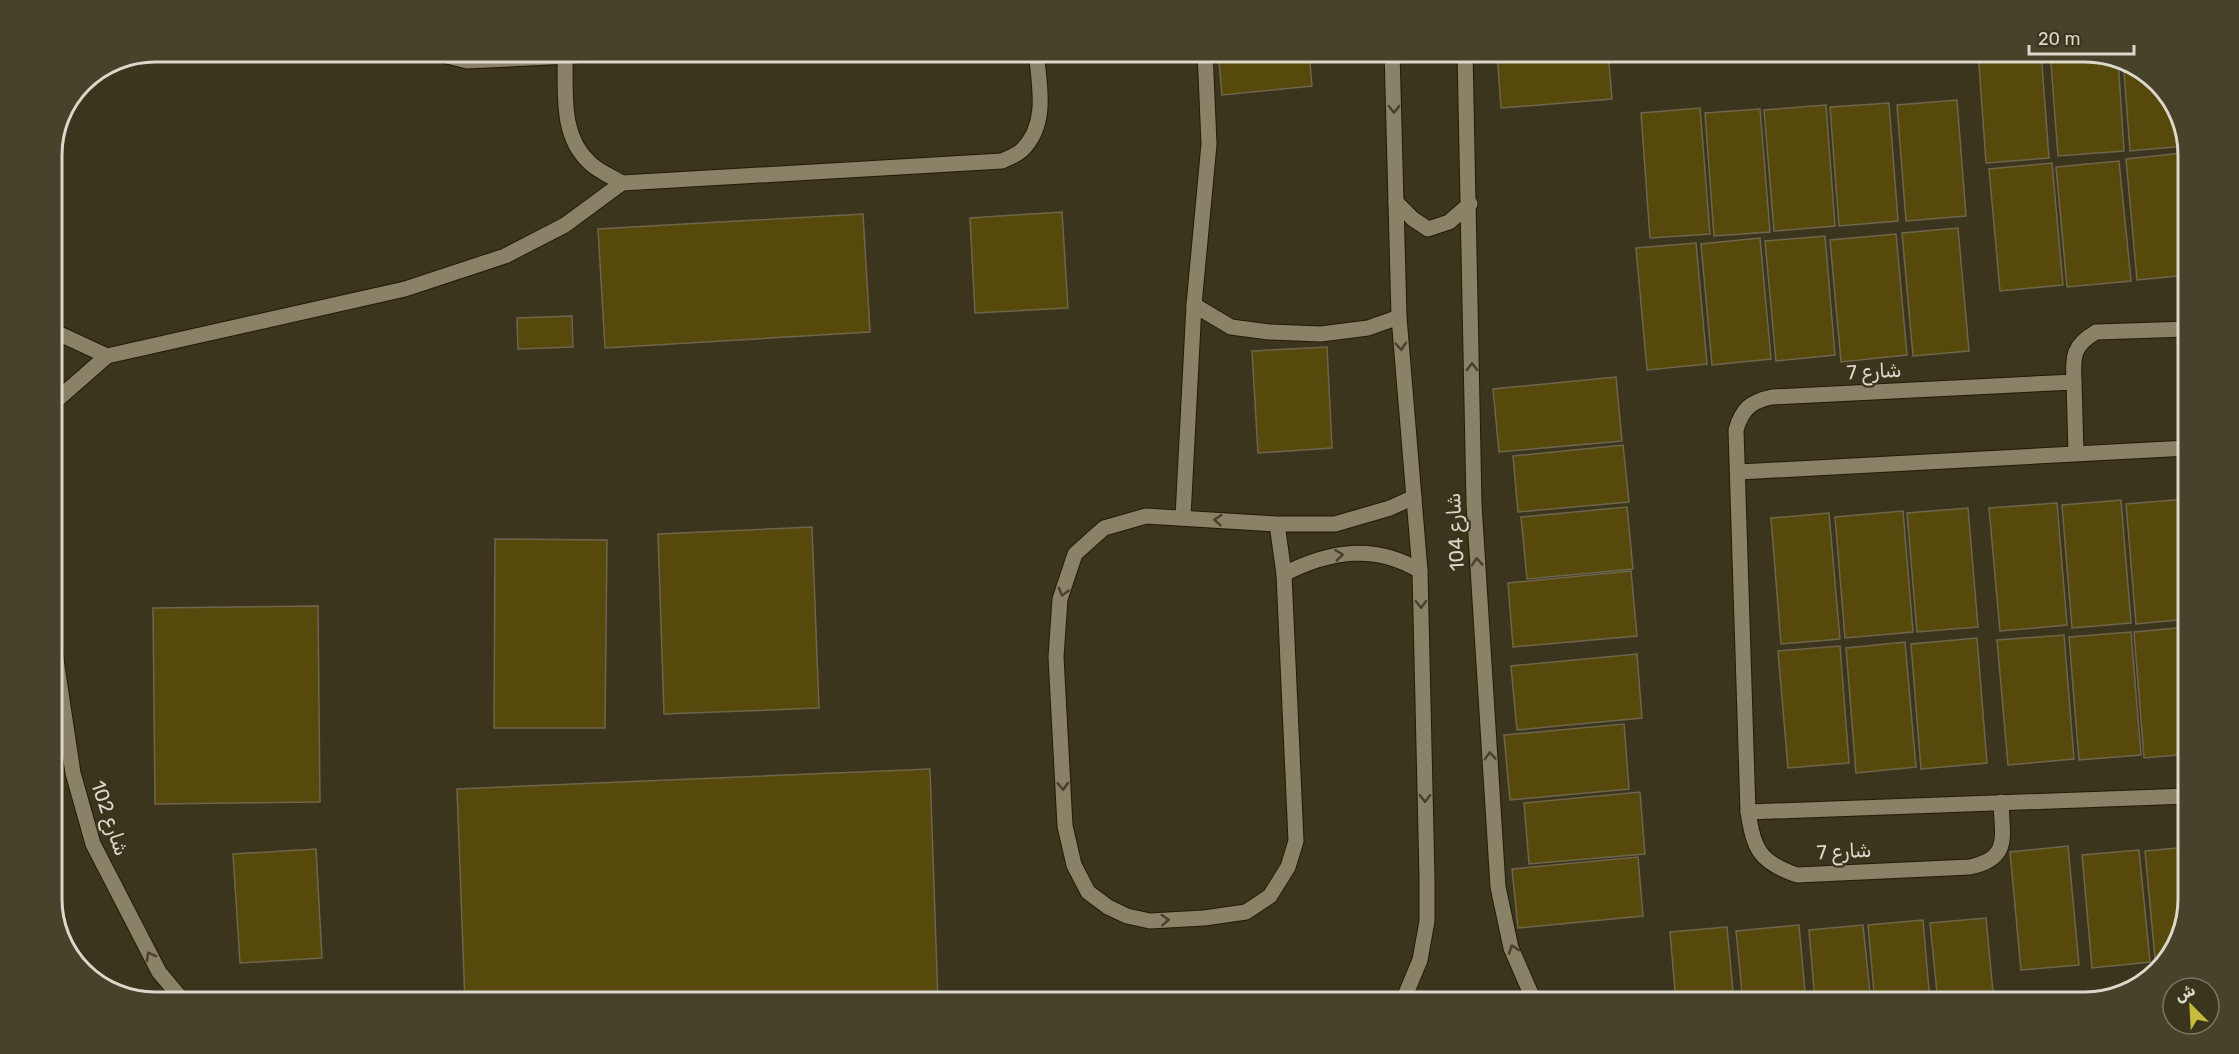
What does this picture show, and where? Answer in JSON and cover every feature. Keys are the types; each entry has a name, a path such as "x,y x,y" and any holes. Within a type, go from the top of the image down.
{"street":[{"path":"565,62 567,123 576,146 590,164 622,183"},
{"path":"62,395 107,356 359,300 427,282 505,256 565,225 622,183 1002,161 1021,152 1036,134 1041,104 1037,62"},
{"path":"1183,517 1194,305 1209,144 1205,62"},
{"name":"شارع 104","path":"1392,62 1399,317 1420,571 1427,921 1420,960 1407,992"},
{"name":"شارع 104","path":"1465,62 1470,204 1474,504 1498,887 1511,948 1530,992"},
{"path":"1396,202 1413,219 1428,228 1449,222 1470,204"},
{"path":"1194,305 1232,327 1269,332 1321,334 1368,327 1399,317"},
{"path":"2076,453 2073,358 2085,338 2096,332 2177,329"},
{"path":"62,335 107,356"},
{"name":"شارع 7","path":"2001,802 2002,840 1999,850 1994,858 1986,863 1970,867 1797,875 1776,868 1761,856 1752,838 1748,812 1736,430 1740,416 1748,405 1758,399 1772,397 2074,382"},
{"path":"1739,472 2177,448"},
{"path":"1277,524 1284,574 1296,841 1288,867 1270,896 1246,912 1204,918 1150,921 1127,916 1108,907 1088,892 1074,865 1065,826 1056,657 1060,598 1075,554 1104,528 1146,516 1277,524 1335,524 1390,508 1414,497"},
{"path":"1284,574 1306,563 1330,556 1355,553 1380,555 1404,561 1420,571"},
{"name":"شارع 102","path":"62,695 73,773 93,844 159,972 176,992"},
{"path":"1748,812 2178,796"}],"building":[{"path":"1219,62 1310,62 1312,86 1222,95"},
{"path":"1498,62 1609,62 1612,99 1501,108"},
{"path":"1979,62 2042,62 2049,158 1986,163"},
{"path":"2051,62 2103,63 2119,69 2124,151 2058,156"},
{"path":"2124,71 2141,81 2162,103 2173,125 2177,147 2130,151"},
{"path":"1957,100 1966,216 1906,221 1897,105"},
{"path":"1889,103 1898,221 1839,226 1830,107"},
{"path":"1826,105 1835,226 1774,231 1764,110"},
{"path":"1700,108 1710,234 1650,238 1641,113"},
{"path":"1760,109 1770,232 1714,236 1705,113"},
{"path":"2177,154 2177,276 2137,280 2126,159"},
{"path":"2119,161 2131,281 2067,287 2056,167"},
{"path":"2052,163 2063,285 2000,291 1989,169"},
{"path":"1062,212 1068,308 975,313 970,218"},
{"path":"863,214 870,332 605,348 598,229"},
{"path":"1958,228 1969,351 1913,356 1902,233"},
{"path":"1896,234 1907,355 1841,362 1830,240"},
{"path":"1825,236 1835,355 1776,361 1765,241"},
{"path":"1760,238 1771,359 1712,365 1701,244"},
{"path":"1696,243 1707,364 1647,370 1636,248"},
{"path":"572,316 573,347 518,349 517,318"},
{"path":"1327,347 1332,448 1258,453 1252,351"},
{"path":"1616,377 1622,441 1499,452 1493,389"},
{"path":"1623,445 1629,502 1518,512 1513,456"},
{"path":"2121,500 2131,623 2072,628 2062,505"},
{"path":"2177,500 2178,620 2136,624 2126,504"},
{"path":"2057,503 2067,625 2000,631 1989,508"},
{"path":"1627,507 1633,569 1527,579 1521,517"},
{"path":"1968,508 1978,627 1917,632 1907,513"},
{"path":"1903,511 1913,632 1845,638 1835,517"},
{"path":"1829,513 1840,639 1781,644 1771,518"},
{"path":"812,527 819,708 664,714 658,534"},
{"path":"495,539 607,540 605,728 494,728"},
{"path":"1631,571 1637,636 1513,647 1508,583"},
{"path":"318,606 320,802 155,804 153,608"},
{"path":"2178,628 2178,755 2144,758 2134,632"},
{"path":"2131,632 2141,755 2079,760 2069,637"},
{"path":"2064,635 2074,759 2008,765 1997,640"},
{"path":"1977,638 1987,763 1921,769 1911,644"},
{"path":"1905,642 1916,767 1856,773 1846,648"},
{"path":"1840,646 1849,763 1788,768 1778,651"},
{"path":"1637,654 1642,718 1517,730 1511,666"},
{"path":"1624,724 1629,789 1510,800 1504,735"},
{"path":"930,769 938,992 465,992 457,789"},
{"path":"1640,792 1645,854 1529,864 1524,803"},
{"path":"2068,846 2079,965 2021,970 2010,852"},
{"path":"2178,848 2176,918 2165,946 2155,959 2145,851"},
{"path":"316,849 322,958 240,963 233,854"},
{"path":"2139,850 2150,962 2092,968 2082,855"},
{"path":"1638,857 1643,916 1518,928 1512,869"},
{"path":"1986,918 1993,992 1937,992 1930,923"},
{"path":"1923,920 1929,992 1874,992 1868,925"},
{"path":"1799,925 1805,992 1742,992 1736,931"},
{"path":"1863,925 1870,992 1814,992 1809,930"},
{"path":"1727,927 1733,992 1675,992 1670,932"}]}
